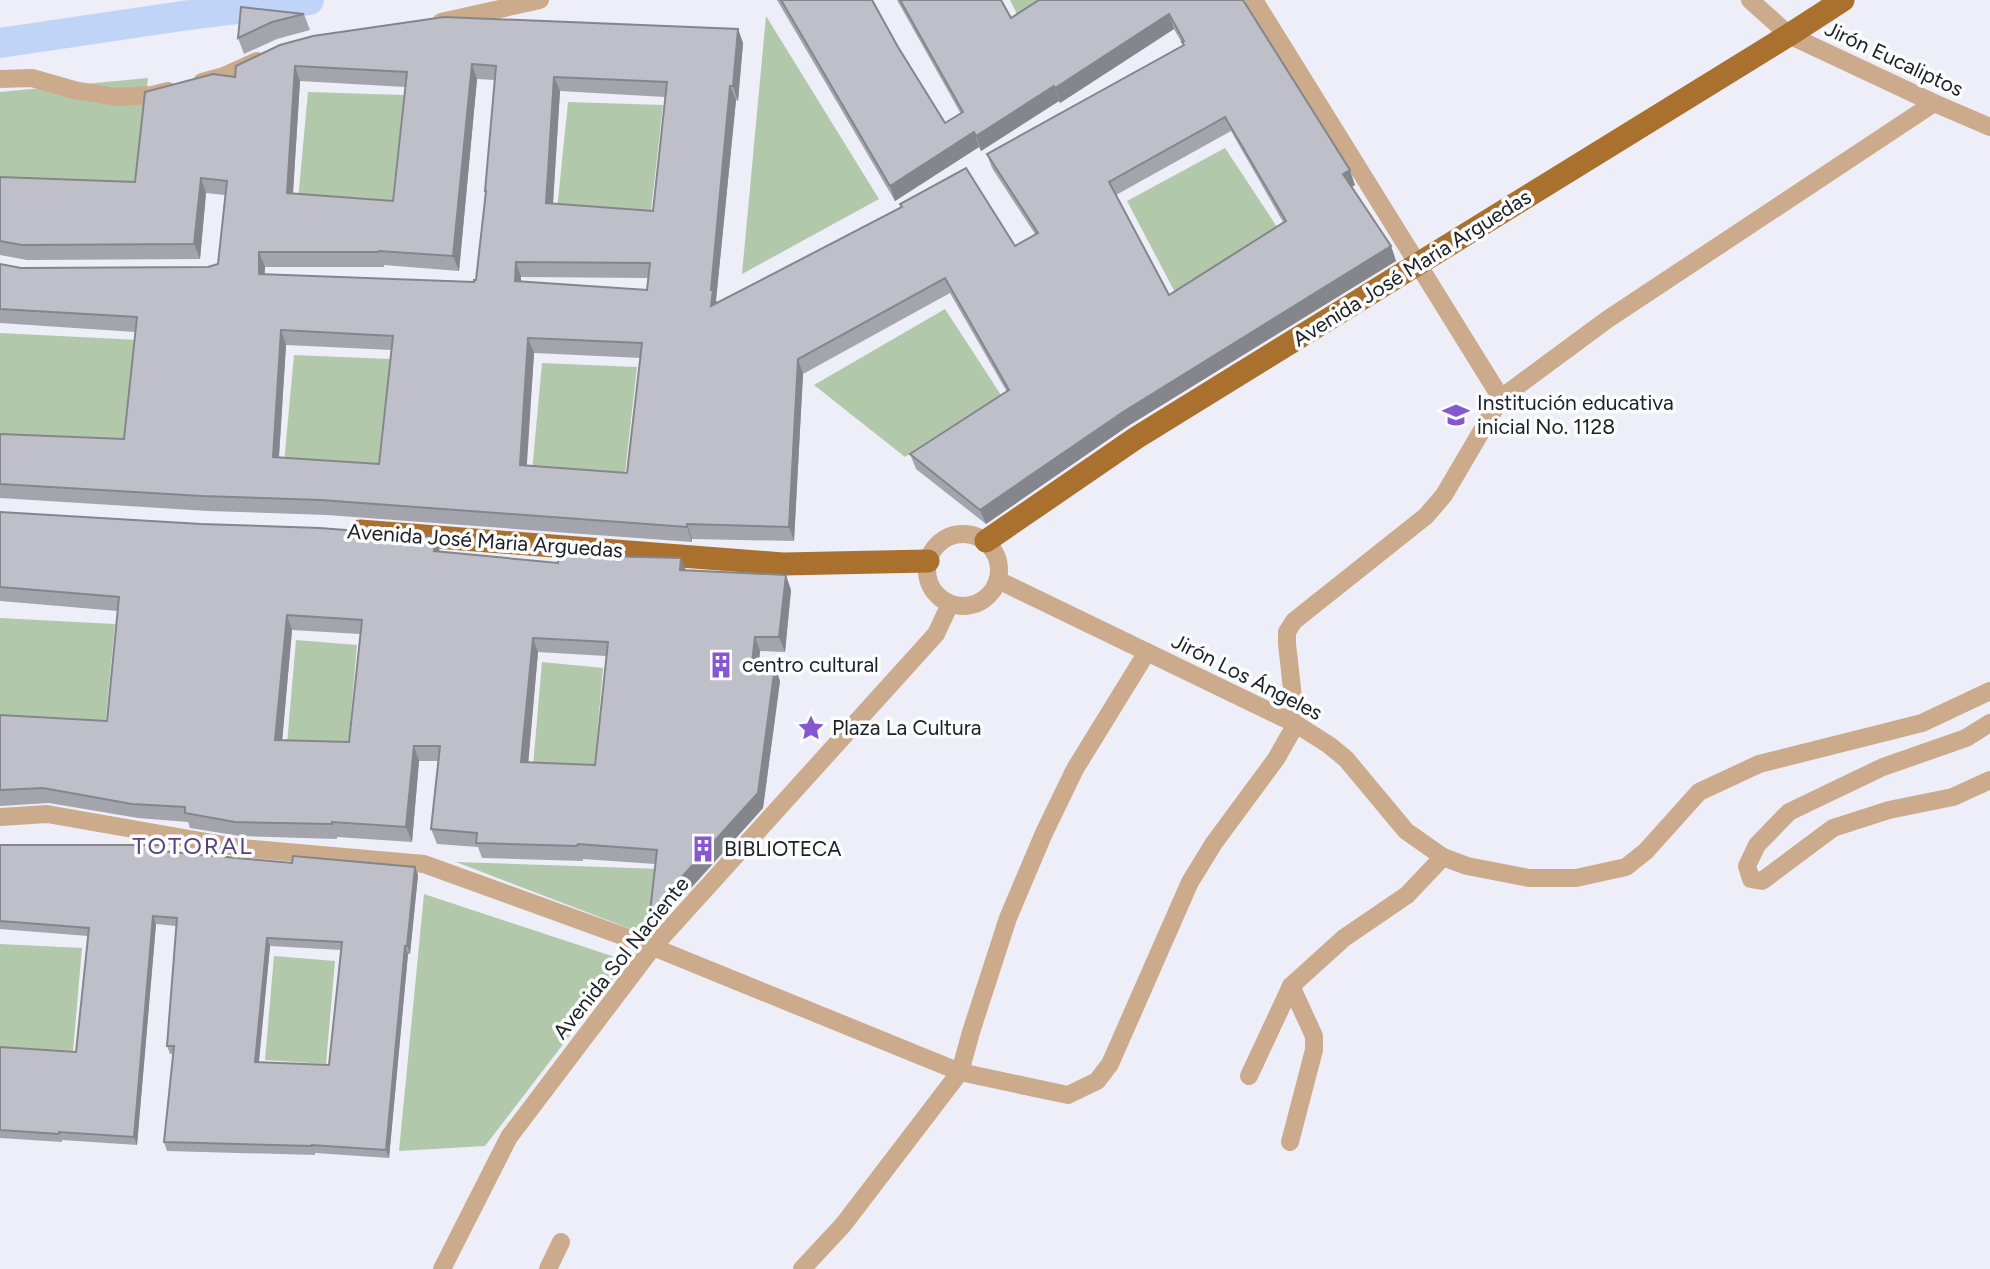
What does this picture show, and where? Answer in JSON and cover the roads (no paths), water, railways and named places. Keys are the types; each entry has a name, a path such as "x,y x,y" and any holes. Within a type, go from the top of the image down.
{"main road":[{"name":"Avenida José Maria Arguedas","path":"986,541 1136,438 1843,0"},
{"name":"Avenida José Maria Arguedas","path":"339,530 783,564 928,561"}],"street":[{"path":"420,25 540,0"},
{"path":"1254,0 1501,398"},
{"name":"Jirón Eucaliptos","path":"1750,0 1789,35 1990,127"},
{"path":"0,79 32,78 74,90 115,97 152,95 224,76 270,54"},
{"path":"0,817 47,814 242,848 424,864 653,947 960,1072 1068,1095 1097,1081 1110,1064 1190,882 1214,843 1276,759 1296,724 1287,644 1287,632 1294,621 1426,516 1444,495 1501,398 1608,319 1934,103"},
{"path":"951,535 975,535 986,541 998,558 998,580 993,591 985,600 962,607 940,599 928,582 926,571 933,550 951,535"},
{"name":"Jirón Los Ángeles","path":"998,580 1296,724 1346,758 1406,831 1443,857 1466,866 1529,878 1576,877 1626,867 1646,851 1699,792 1759,764 1922,723 1990,691"},
{"name":"Avenida Sol Naciente","path":"442,1269 509,1136 653,947 936,634 950,604"},
{"path":"802,1269 843,1225 960,1072 1008,918 1044,833 1075,768 1147,652"},
{"path":"1990,723 1966,738 1883,767 1789,812 1757,845 1747,866 1751,879 1762,881 1833,828 1889,810 1953,797 1990,780"},
{"path":"1249,1076 1291,986 1344,938 1407,895 1443,857"},
{"path":"1290,1142 1314,1050 1314,1036 1291,986"},
{"path":"548,1269 561,1242"}],"waterway":[{"path":"0,43 309,0"}],"place":[{"name":"Institución educativa inicial No. 1128","path":"1456,415"},
{"name":"centro cultural","path":"721,665"},
{"name":"Plaza La Cultura","path":"811,728"},
{"name":"BIBLIOTECA","path":"703,849"}],"district":[{"name":"TOTORAL","path":"193,846"}]}
